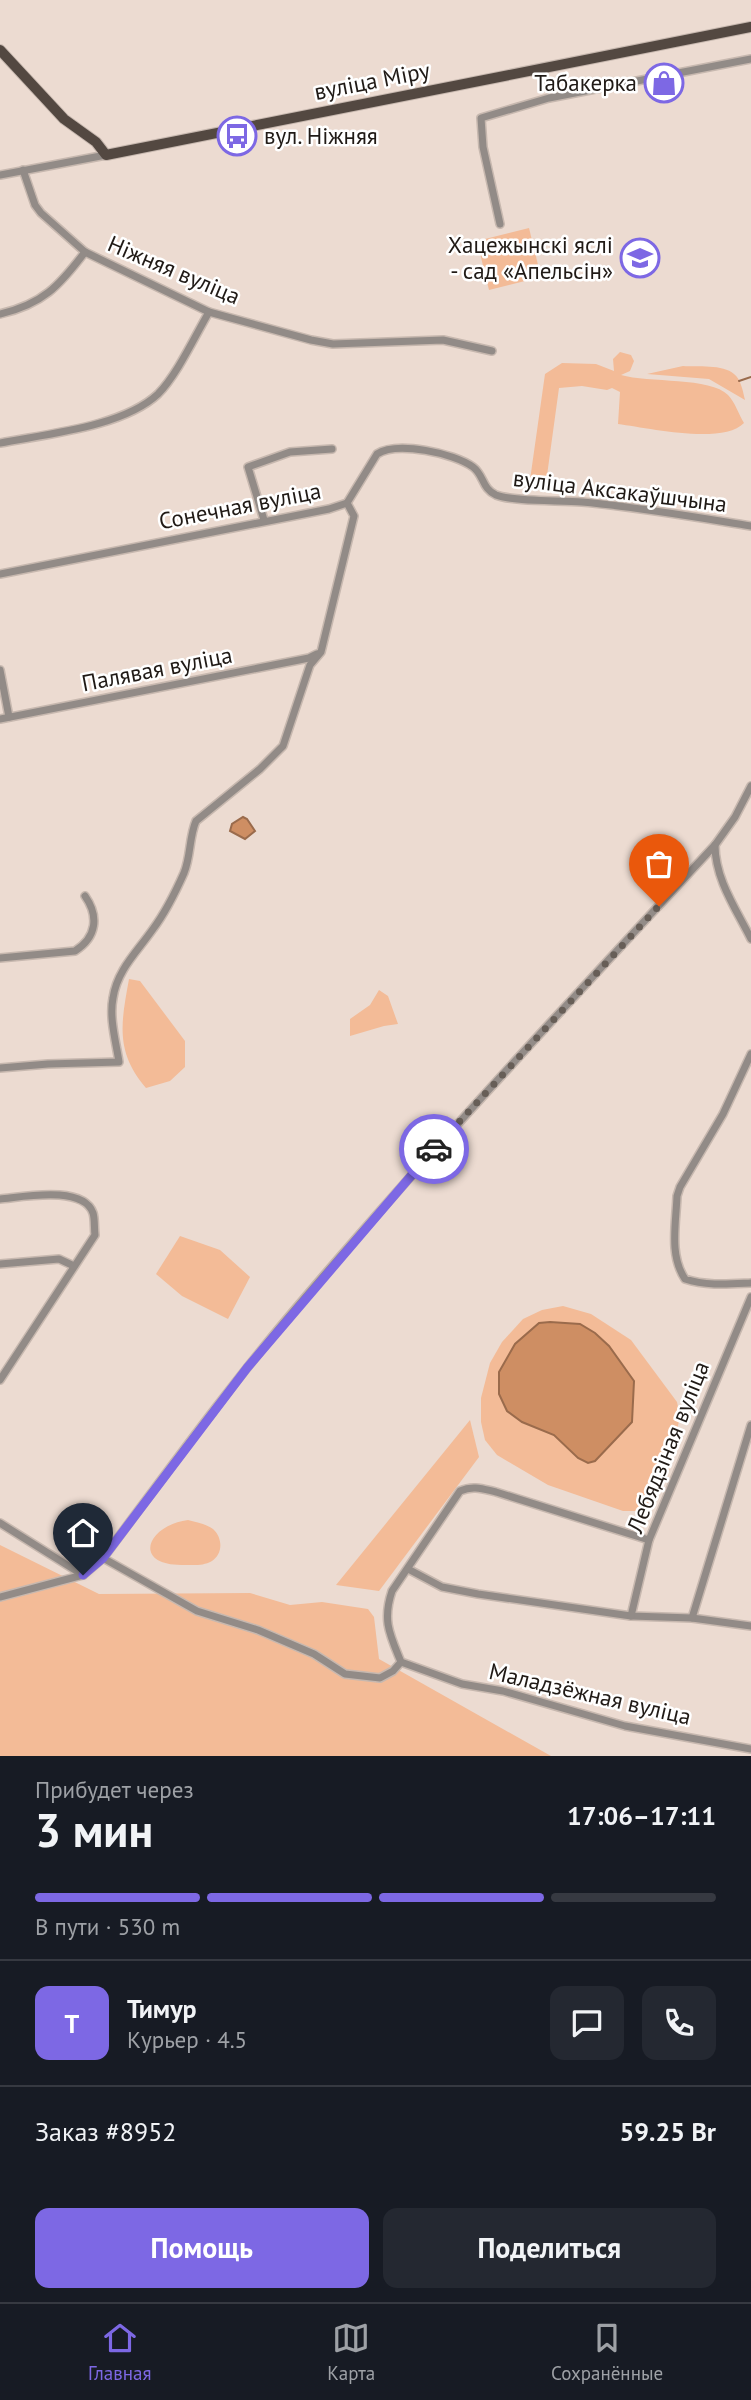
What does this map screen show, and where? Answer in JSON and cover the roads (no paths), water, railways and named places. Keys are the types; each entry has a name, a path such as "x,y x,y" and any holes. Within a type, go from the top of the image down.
{"main road":[{"name":"вуліца Міру","path":"106,155 751,27"},
{"path":"0,50 64,119 96,142 106,155"}],"street":[{"path":"500,224 483,147 481,118 549,98 751,59"},
{"name":"вуліца Міру","path":"0,175 106,155"},
{"name":"Ніжняя вуліца","path":"23,170 31,195 41,213 85,252 209,312 333,344 443,340 492,351"},
{"path":"0,314 33,304 47,295 62,282 85,252"},
{"path":"0,443 109,421 139,407 159,393 209,312"},
{"path":"264,520 248,467 290,452 332,449"},
{"name":"Сонечная вуліца","path":"0,575 264,520 330,509 346,503 377,454 385,449 424,451 458,458 476,469 486,489"},
{"name":"вуліца Аксакаўшчына","path":"486,489 501,496 582,502 751,526"},
{"path":"0,1069 48,1064 119,1062 112,1012 118,980 123,967 155,927 184,872 196,821 260,769 283,746 310,665 321,652 354,516 346,503"},
{"name":"Палявая вуліца","path":"0,719 309,658 321,652"},
{"path":"0,670 9,717"},
{"path":"0,1597 83,1575 103,1558 231,1388 305,1298 438,1145 716,845 751,786"},
{"path":"716,845 715,860 719,873 751,939"},
{"path":"0,958 75,951 86,944 92,936 94,908 85,895"},
{"path":"751,1054 723,1114 680,1187 677,1196 674,1253 677,1268 685,1279 696,1283 751,1283"},
{"path":"0,1199 74,1196 86,1202 92,1212 95,1235 0,1380"},
{"path":"0,1264 60,1259 74,1266"},
{"name":"Лебядзіная вуліца","path":"631,1616 649,1540 751,1297"},
{"path":"692,1618 751,1425"},
{"path":"103,1558 197,1611 269,1635 314,1654 345,1674 380,1678 393,1671 401,1662 387,1623 386,1609 393,1591 460,1491 469,1487 496,1492 649,1540"},
{"path":"0,1523 83,1575"},
{"path":"408,1569 442,1587 478,1594 631,1616 692,1618 751,1626"},
{"name":"Маладзёжная вуліца","path":"401,1662 462,1684 503,1691 625,1726 751,1749"}],"waterway":[{"path":"739,381 751,377"}],"place":[{"name":"Табакерка","path":"664,83"},
{"name":"вул. Ніжняя","path":"237,136"},
{"name":"Хацежынскі яслі - сад «Апельсін»","path":"640,258"}]}
